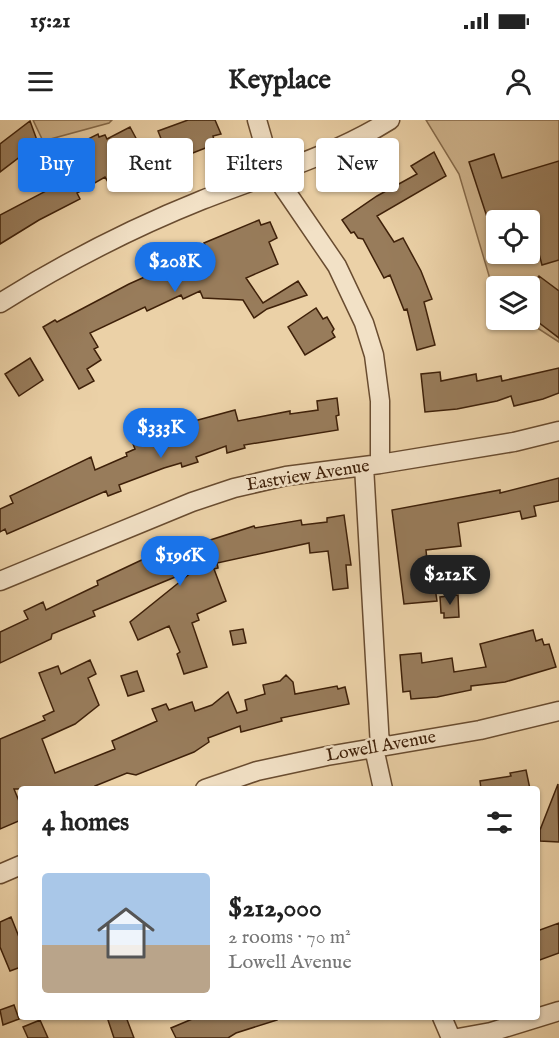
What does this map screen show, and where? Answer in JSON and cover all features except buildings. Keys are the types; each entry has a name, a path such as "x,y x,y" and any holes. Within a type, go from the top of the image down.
{"street":[{"path":"257,120 262,138"},
{"path":"304,160 342,145 390,120"},
{"path":"0,303 144,224 225,192"},
{"path":"286,192 337,266 364,323 374,354 380,400 372,465 377,748 383,786"},
{"name":"Eastview Avenue","path":"0,581 192,502 234,488 286,476 372,465 514,442 559,431"},
{"name":"Lowell Avenue","path":"214,786 257,771 480,730 559,711"},
{"path":"0,874 18,867"},
{"path":"540,1017 559,1011"},
{"path":"443,1020 451,1038"},
{"path":"458,1038 491,1032 530,1020"}],"shaded area":[{"path":"33,120 112,120 109,123 54,138 42,138"},
{"path":"426,120 559,120 559,342 540,330 540,276 489,276 459,174"}]}
